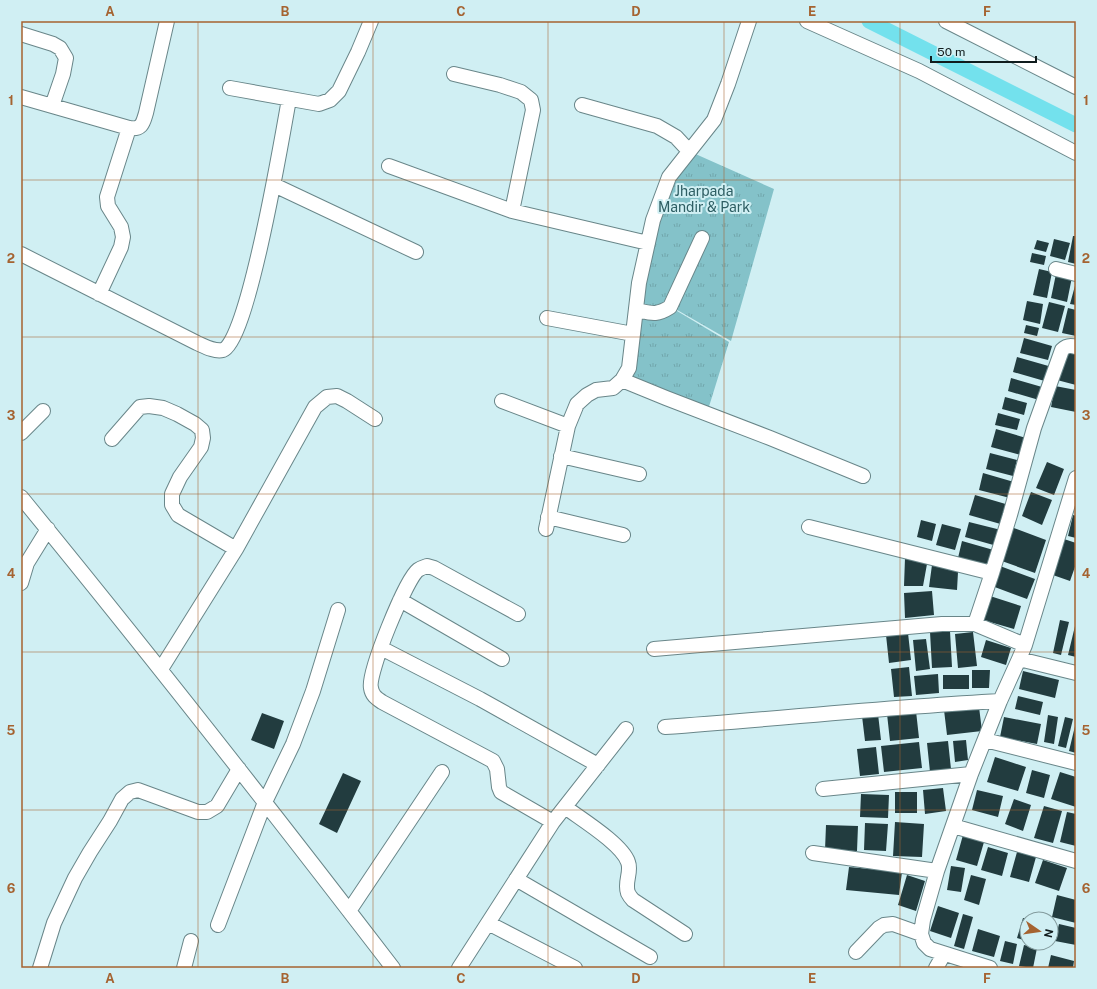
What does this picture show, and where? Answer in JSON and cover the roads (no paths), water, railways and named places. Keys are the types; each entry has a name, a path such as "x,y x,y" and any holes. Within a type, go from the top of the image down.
{"street":[{"path":"21,97 129,128 136,129 140,127 146,113 166,21"},
{"path":"230,88 318,104 330,100 339,91 371,21"},
{"path":"623,535 547,523 568,426 577,404 587,395 596,390 613,388 622,380 629,368 639,283 653,220 669,177 714,120 749,21"},
{"path":"807,21 919,71 1076,153"},
{"path":"946,21 1076,87"},
{"path":"21,34 53,44 60,48 66,58 63,74 52,106"},
{"path":"454,74 500,85 521,92 531,100 533,110 512,211"},
{"path":"21,254 196,343 214,350 223,350 229,345 234,336 246,304 260,253 289,99"},
{"path":"582,106 657,126 676,137 689,151"},
{"path":"99,294 121,247 123,237 121,227 108,206 107,197 129,128"},
{"path":"389,166 512,211 648,243"},
{"path":"274,185 416,252"},
{"path":"636,310 651,313 661,312 670,307 702,238"},
{"path":"1056,269 1076,274"},
{"path":"547,318 633,334"},
{"path":"975,624 1010,515 1034,428 1062,350 1065,347 1076,347"},
{"path":"622,380 863,476"},
{"path":"161,670 236,549 315,407 327,397 337,396 375,419"},
{"path":"502,401 568,426"},
{"path":"112,439 140,407 150,406 163,408 170,411 195,424 202,430 203,438 201,447 174,488 172,494 172,505 178,515 236,549"},
{"path":"21,433 43,411"},
{"path":"561,456 639,474"},
{"path":"990,968 944,954 930,948 924,943 921,934 923,920 937,871 971,774 1024,645 1076,478"},
{"path":"21,497 161,670 394,968"},
{"path":"809,527 992,574"},
{"path":"21,583 27,563 48,529"},
{"path":"518,614 434,568 427,566 418,570 410,581 400,600 381,648 370,687 373,696 382,702 493,761 497,769 501,792 553,822"},
{"path":"400,600 502,659"},
{"path":"218,925 265,802 293,744 314,691 338,610"},
{"path":"654,649 927,625 975,624 1024,645"},
{"path":"381,648 480,699 598,765"},
{"path":"1019,659 1076,673"},
{"path":"665,727 1000,701"},
{"path":"459,968 553,822 626,729"},
{"path":"985,740 1076,763"},
{"path":"40,968 54,923 75,878 122,799 130,792 138,790 198,812 207,812 217,806 239,769"},
{"path":"349,911 442,772"},
{"path":"823,788 971,774"},
{"path":"565,807 610,840 623,852 628,863 628,893 633,900 686,934"},
{"path":"953,826 1076,861"},
{"path":"813,853 937,871"},
{"path":"516,879 650,957"},
{"path":"488,923 575,968"},
{"path":"856,952 879,928 884,925 893,924 921,934"},
{"path":"184,968 191,941"},
{"path":"936,968 944,954"}],"waterway":[{"path":"869,21 1076,125"}],"park label":[{"name":"Jharpada Mandir & Park","path":"704,200"}]}
